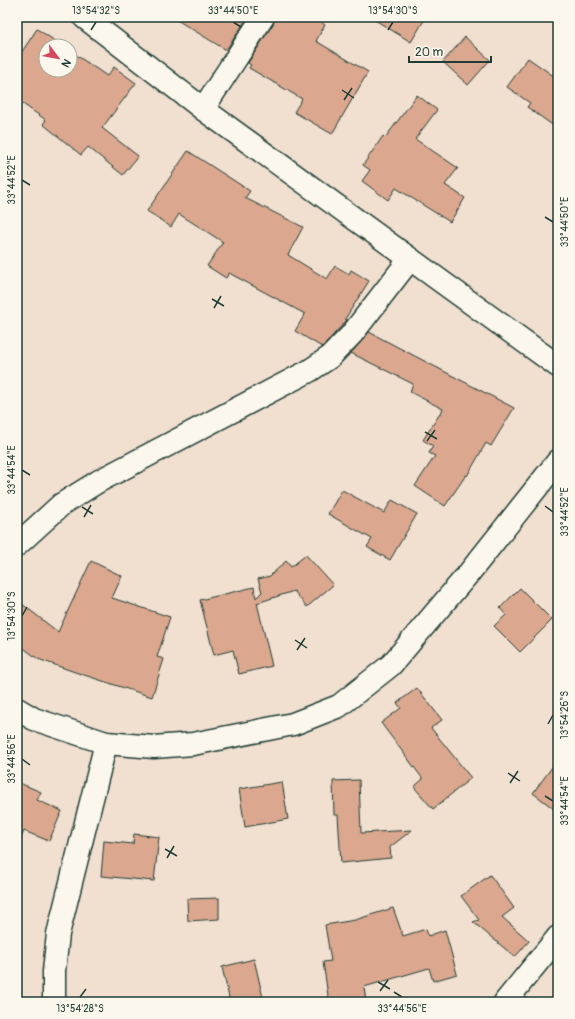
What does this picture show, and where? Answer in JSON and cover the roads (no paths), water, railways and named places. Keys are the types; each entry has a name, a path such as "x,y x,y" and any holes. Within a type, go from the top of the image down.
{"street":[{"path":"84,17 203,109 558,366"},
{"path":"203,109 263,17"},
{"path":"17,545 62,504 99,481 309,371 330,357 352,334 410,258"},
{"path":"17,709 34,719 106,743 154,747 193,744 293,724 339,706 391,665 469,573 558,461"},
{"path":"54,1002 54,971 58,934 106,743"},
{"path":"506,1002 558,937"}]}
